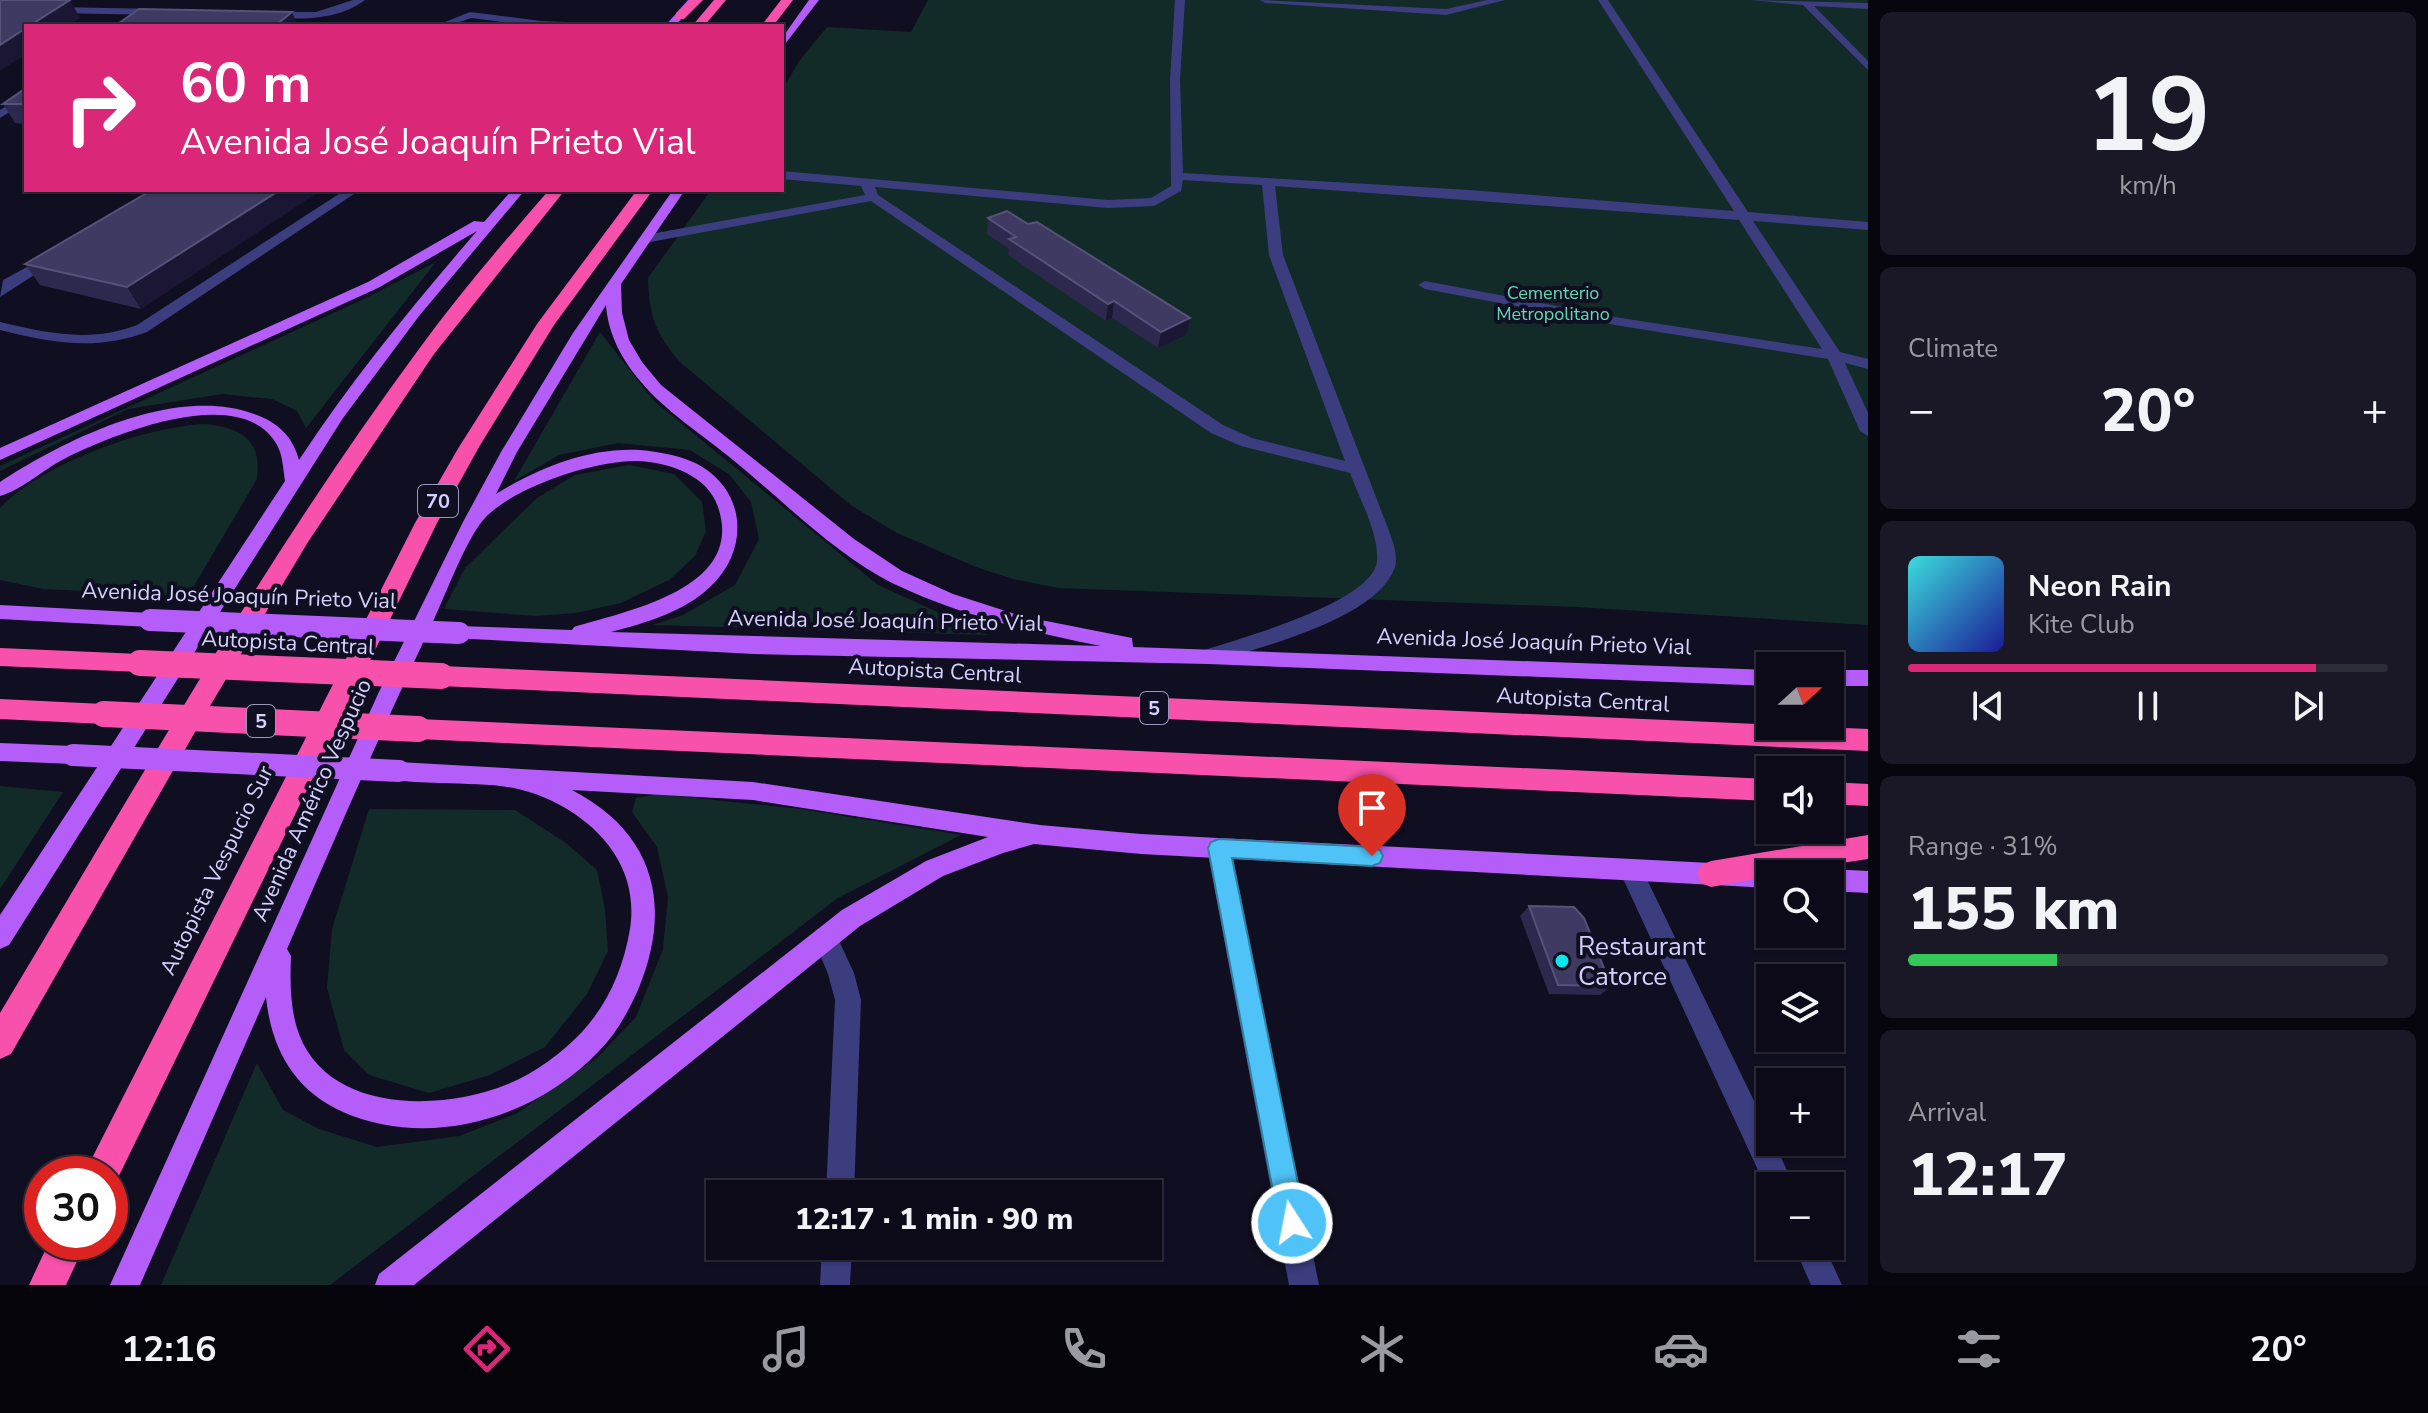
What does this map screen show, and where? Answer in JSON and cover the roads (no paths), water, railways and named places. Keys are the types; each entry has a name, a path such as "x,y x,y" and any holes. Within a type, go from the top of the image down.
{"highway":[{"path":"680,16 695,0"},
{"path":"700,24 720,0"},
{"path":"769,24 787,0"},
{"path":"0,1043 214,680 332,488 461,305 555,192"},
{"name":"Autopista Vespucio Sur","path":"111,1156 426,523 469,447 546,324 644,192"},
{"name":"Autopista Central","path":"0,657 1868,740"},
{"name":"5","path":"0,709 1756,789"},
{"path":"1844,794 1868,795"},
{"path":"1711,874 1868,847"},
{"path":"47,1285 59,1260"}],"main road":[{"path":"784,42 814,0"},
{"path":"672,24 680,16"},
{"path":"0,937 293,480 404,325 517,192"},
{"name":"Avenida Américo Vespucio","path":"125,1285 388,694 472,522 545,390 614,282 678,192"},
{"path":"0,455 373,285 448,244 503,208"},
{"path":"614,282 616,326 621,341 641,373 655,388 870,561 934,595 1020,623 1208,656"},
{"path":"0,490 52,459 122,428 159,417 204,411 241,413 266,424 277,433 291,455 293,480"},
{"path":"472,522 489,507 529,482 566,467 603,459 641,457 678,463 695,470 719,492 727,506 729,537 718,563 696,589 651,614 556,637"},
{"name":"Avenida José Joaquín Prieto Vial","path":"3,612 754,646 1208,656 1756,677"},
{"path":"1844,678 1868,678"},
{"path":"0,752 501,775 753,791 1040,835 1219,848 1756,876"},
{"path":"278,945 277,983 288,1039 296,1057 315,1079 338,1096 377,1111 433,1117 496,1104 556,1072 604,1026 623,997 636,968 643,938 643,887 628,848 607,825 557,792 501,775"},
{"path":"390,1285 825,938 877,900 925,873 982,849 1040,835"},
{"path":"1844,881 1868,882"},
{"path":"0,923 27,895"}],"street":[{"path":"132,24 167,0"},
{"path":"254,15 314,15 350,7 360,0"},
{"path":"784,175 1134,205 1169,195 1177,188 1175,79 1180,0"},
{"path":"1265,0 1446,12 1500,0"},
{"path":"1603,0 1834,355 1868,431"},
{"path":"1755,0 1868,6"},
{"path":"1804,2 1868,67"},
{"path":"0,9 179,13"},
{"path":"445,24 470,15 537,24"},
{"path":"0,115 24,98"},
{"path":"1177,176 1470,194 1868,226"},
{"path":"866,182 873,197 1217,429 1247,442 1356,469"},
{"path":"1208,656 1334,612 1368,591 1384,569 1385,549 1276,255 1268,182"},
{"path":"0,326 70,343 101,342 131,334 163,317 351,192"},
{"path":"645,239 873,197"},
{"path":"0,293 8,283 60,252"},
{"path":"1425,285 1621,322 1834,355 1868,364"},
{"path":"1219,848 1304,1285"},
{"path":"1631,870 1773,1172"},
{"path":"825,938 841,973 848,1000 841,1180"},
{"path":"835,1285 836,1260"},
{"path":"1815,1260 1827,1285"}],"place":[{"name":"Restaurant Catorce","path":"1562,961"}],"park label":[{"name":"Cementerio Metropolitano","path":"1553,303"}]}
